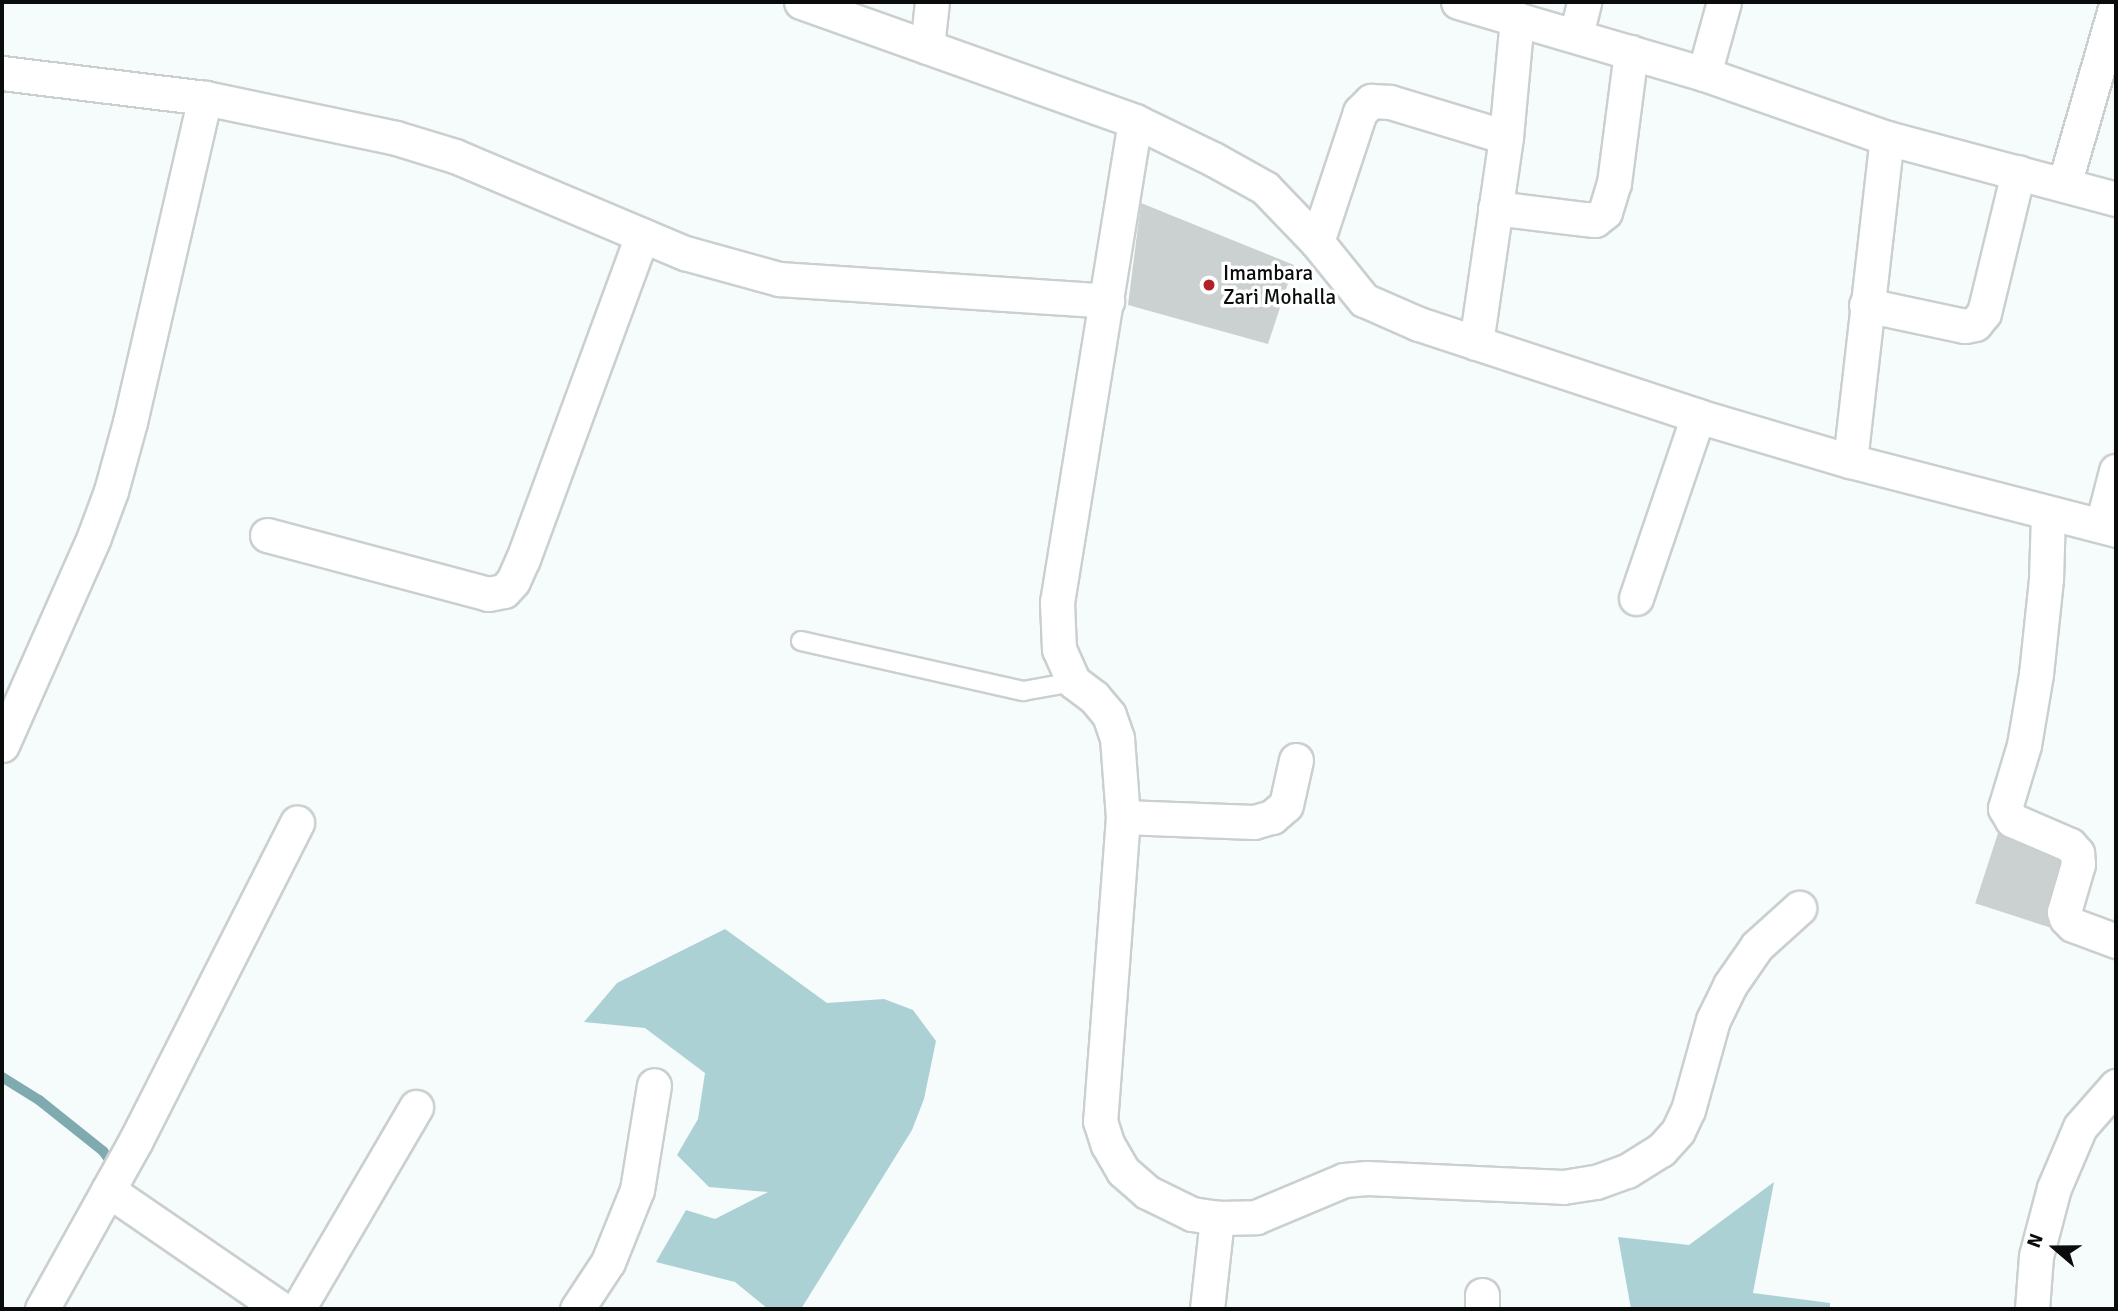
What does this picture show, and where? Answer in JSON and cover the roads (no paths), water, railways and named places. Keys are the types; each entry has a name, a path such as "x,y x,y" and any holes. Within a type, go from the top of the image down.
{"street":[{"path":"802,2 1135,121 1265,188 1317,242 1364,300 1419,324 1698,416 1850,461 2109,528 2116,471"},
{"path":"927,47 932,2"},
{"path":"1458,2 1704,74 1887,138 2116,199"},
{"path":"1576,35 1584,2"},
{"path":"1704,74 1724,2"},
{"path":"2064,184 2107,76 2116,5"},
{"path":"1476,342 1506,137 1517,19"},
{"path":"1496,208 1585,219 1595,219 1605,212 1614,183 1631,52"},
{"path":"3,81 205,98 335,123 455,156 685,253 779,279 1107,301"},
{"path":"2,744 8,708 94,537 111,491 130,422 205,98"},
{"path":"1317,242 1360,112 1371,101 1390,102 1506,137"},
{"path":"1135,121 1057,602 1059,649 1074,682 1094,696 1109,715 1117,738 1123,817 1101,1121 1108,1144 1123,1171 1147,1192 1192,1214 1217,1218 1256,1217 1344,1180 1367,1178 1563,1187 1596,1182 1628,1171 1661,1150 1678,1130 1688,1110 1713,1020 1730,985 1757,946 1799,908"},
{"path":"1850,461 1887,138"},
{"path":"1866,306 1965,326 1975,324 1984,313 2018,173"},
{"path":"267,536 488,594 504,591 513,581 523,559 642,235"},
{"path":"1636,598 1698,416"},
{"path":"2048,513 2046,579 2036,674 2024,746 2006,808 2012,820 2070,845 2077,853 2078,864 2064,912 2066,918 2073,925 2116,941"},
{"path":"1123,817 1254,821 1272,817 1286,805 1296,760"},
{"path":"42,1309 128,1153 297,823"},
{"path":"577,1309 608,1262 638,1190 654,1085"},
{"path":"2032,1309 2036,1256 2054,1188 2080,1127 2116,1086"},
{"path":"108,1189 295,1305 416,1107"},
{"path":"1207,1309 1217,1218"}],"lane":[{"path":"801,641 1023,691 1074,682"}],"waterway":[{"path":"2,1077 39,1100 103,1151 116,1169"}],"place":[{"name":"Imambara Zari Mohalla","path":"1209,285"}]}
